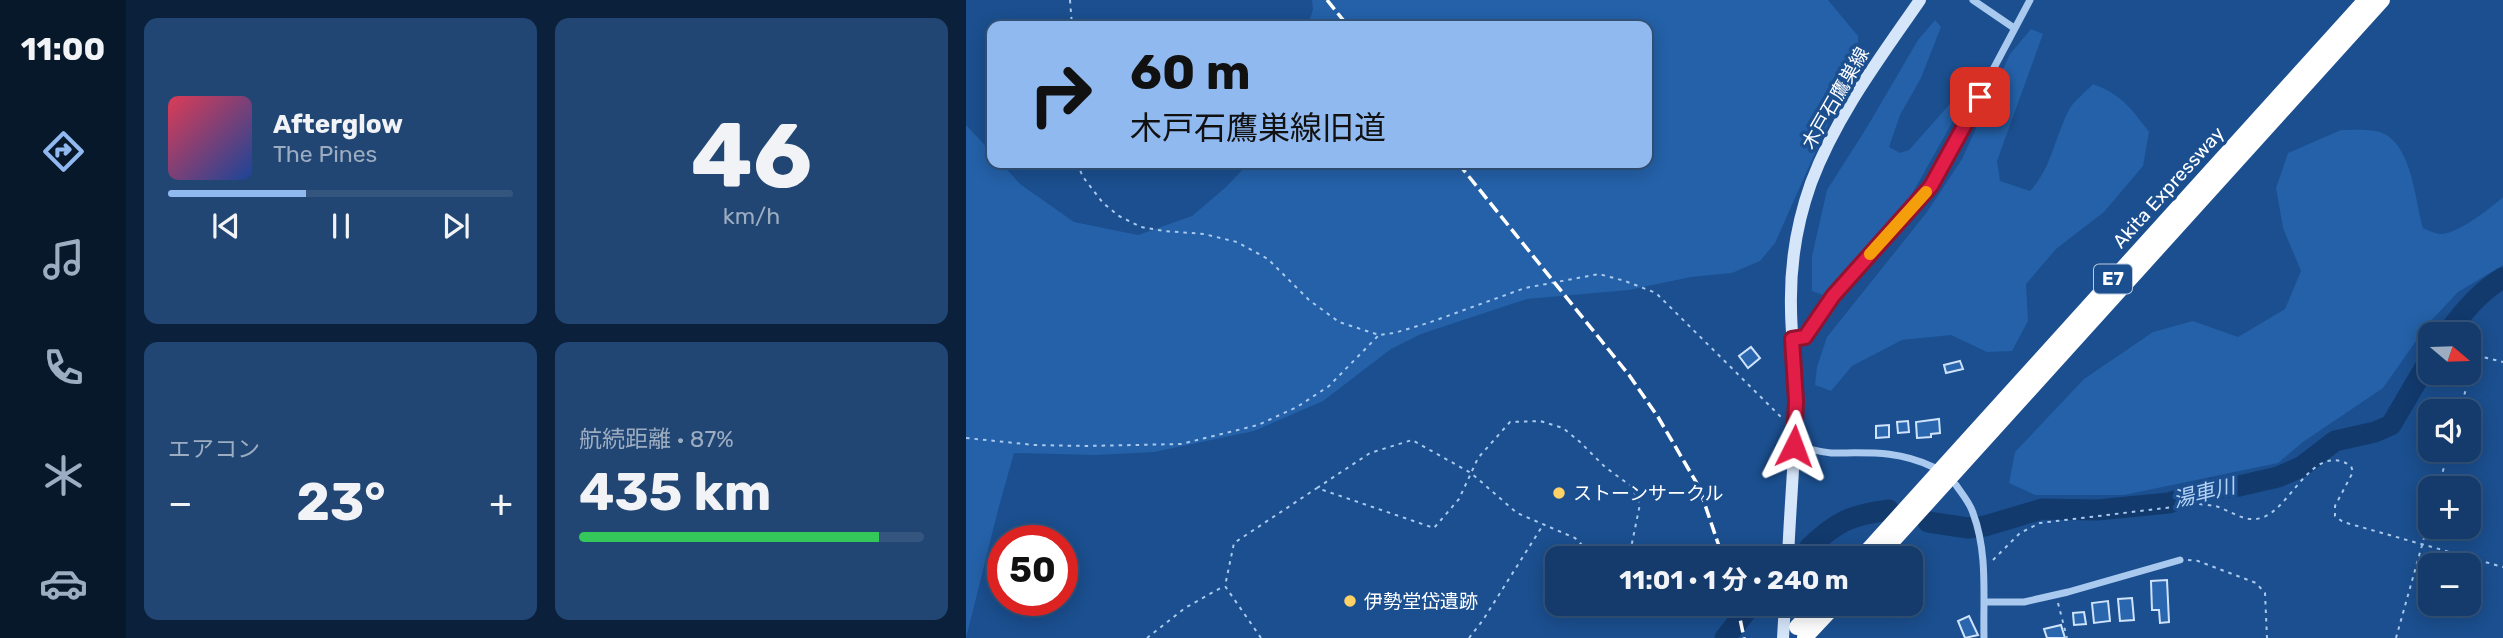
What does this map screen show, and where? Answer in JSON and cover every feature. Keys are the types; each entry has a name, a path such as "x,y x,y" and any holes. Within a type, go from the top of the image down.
{"highway":[{"name":"Akita Expressway","path":"1872,546 2366,0"},
{"name":"Akita Expressway","path":"1888,546 2382,0"},
{"path":"1801,632 1811,616"},
{"path":"1801,632 1821,616"}],"main road":[{"name":"木戸石鷹巣線","path":"1788,546 1795,425 1791,307 1793,265 1800,222 1811,184 1830,139 1920,0"},
{"path":"1783,638 1784,616"}],"street":[{"path":"1973,0 2014,28"},
{"path":"1792,339 1805,337 1833,296 1931,186 2030,0"},
{"path":"1794,446 1829,453 1854,451 1903,455 1933,467"},
{"path":"1956,485 1973,510 1981,540 1984,569 1984,638"},
{"path":"1984,602 2024,602 2056,595 2180,559"}],"path":[{"path":"1070,0 1072,21"},
{"path":"1079,168 1103,202 1119,216 1141,227 1164,232 1203,234 1237,242 1268,259 1309,300 1339,322 1379,335 1428,323 1525,288 1599,274 1656,293 1780,417 1795,425"},
{"path":"966,438 1034,445 1181,444 1258,425 1297,407 1329,386 1379,335"},
{"path":"2462,399 2475,355 2503,362"},
{"path":"1317,488 1434,528 1459,499 1478,458 1510,422 1540,421 1563,428 1605,467 1631,486 1640,504 1630,546"},
{"path":"1261,638 1257,636 1225,586 1234,542 1370,453 1412,440 1471,473 1517,513 1575,538 1583,546"},
{"path":"1984,569 2020,533 2040,523 2199,505 2214,506 2243,519 2261,518 2275,509 2306,474 2331,461 2344,461 2351,466 2353,472 2335,506 2335,516 2343,522 2503,567"},
{"path":"1469,638 1543,524"},
{"path":"2396,638 2423,539"},
{"path":"2180,559 2198,561 2256,583 2264,593 2267,638"},
{"path":"1147,638 1185,608 1225,586"},
{"path":"2056,595 2067,638"}],"shaded area":[{"path":"1312,0 1828,0 1858,36 1858,56 1775,243 1760,261 1732,273 1691,277 1629,290 1527,299 1421,334 1391,349 1323,401 1254,431 1154,452 1096,455 1014,453 994,525 987,525 987,554 966,638 966,125 987,148 987,168 1006,168 1020,184 1074,222 1138,235 1192,216 1244,168 1652,168 1652,21 1309,21"},
{"path":"1935,20 1941,27 1921,78 1900,115 1889,147 1900,153 1909,150 1957,96 1962,105 1908,201 1823,295 1812,291 1812,256 1827,190 1918,40"},
{"path":"2031,29 2043,34 1997,161 2000,181 2030,191 2048,162 2070,108 2093,84 2111,92 2125,103 2149,132 2143,166 2104,212 2056,249 2026,284 2028,321 2012,351 1987,352 1951,335 1902,340 1852,366 1831,391 1815,385 1817,367 1827,337 1927,212 1962,159 2010,54"},
{"path":"2341,130 2380,132 2391,138 2406,160 2423,228 2439,234 2454,231 2503,197 2503,265 2458,292 2430,322 2418,322 2418,338 2383,388 2303,442 2278,463 2124,495 2035,495 2009,483 2015,452 2084,379 2153,332 2193,321 2238,337 2285,309 2301,271 2283,228 2276,188 2288,153"}],"building":[{"path":"1751,347 1760,358 1748,368 1739,356"},
{"path":"1960,361 1963,369 1946,373 1944,365"},
{"path":"1939,419 1940,433 1917,438 1916,422"},
{"path":"1908,421 1909,432 1898,433 1897,422"},
{"path":"1889,425 1889,437 1876,438 1876,426"},
{"path":"2167,580 2169,622 2160,623 2159,610 2152,610 2151,581"},
{"path":"2132,598 2134,620 2120,621 2118,599"},
{"path":"2108,601 2110,621 2094,623 2092,603"},
{"path":"2084,612 2086,624 2074,625 2073,613"},
{"path":"1969,616 1978,635 1965,638 1958,621"},
{"path":"2061,625 2065,638 2047,638 2044,629"}],"waterway":[{"name":"湯車川","path":"2456,322 2472,303 2503,278"},
{"name":"湯車川","path":"1928,522 1968,528 1985,526 2042,509 2097,510 2169,503 2209,489 2239,486 2278,477 2301,467 2335,441 2375,432 2391,425 2418,379"},
{"name":"湯車川","path":"1811,546 1845,521 1864,514 1889,510"},
{"name":"湯車川","path":"1725,638 1742,616"}],"railway":[{"path":"1327,0 1344,21"},
{"path":"1462,168 1629,375 1658,417 1699,487 1719,546"},
{"path":"1739,616 1744,638"}],"slow traffic":[{"path":"1870,254 1926,192"}],"place":[{"name":"ストーンサークル","path":"1559,493"},
{"name":"伊勢堂岱遺跡","path":"1350,601"}],"route":[{"path":"1794,446 1796,401 1792,339 1805,337 1833,296 1931,186 1980,97"}]}
